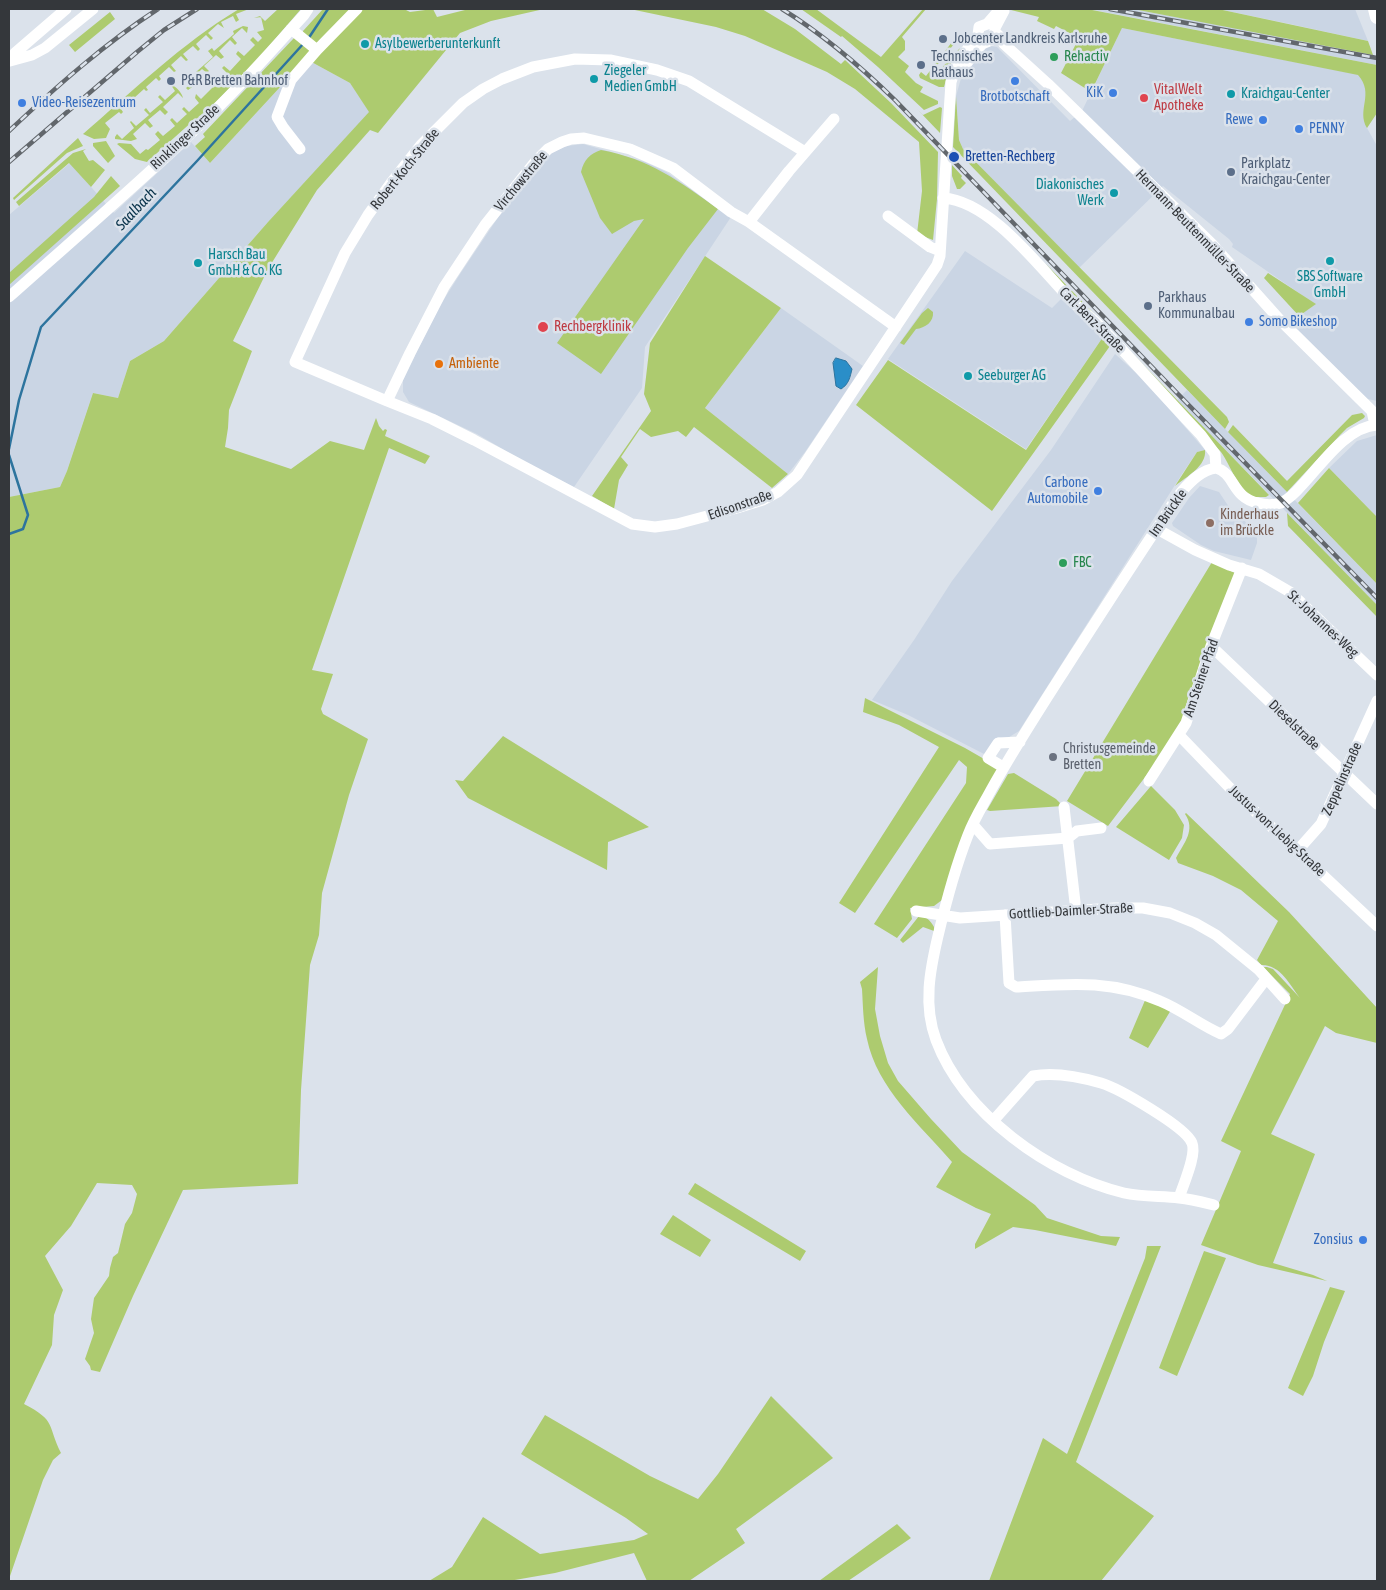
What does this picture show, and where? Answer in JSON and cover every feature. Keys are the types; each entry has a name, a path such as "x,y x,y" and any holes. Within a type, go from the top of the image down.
{"main road":[{"path":"1374,9 1377,17"}],"street":[{"path":"10,61 15,54 66,9"},
{"path":"10,61 32,55 45,48 93,9"},
{"name":"Rinklinger Straße","path":"9,297 208,117 295,32 308,9"},
{"path":"300,149 277,117 291,80 315,48 357,9"},
{"path":"989,34 1000,9"},
{"path":"943,198 952,77 957,63 989,34 1005,9"},
{"path":"295,32 315,48"},
{"name":"Hermann-Beuttenmüller-Straße","path":"989,34 1004,44 1048,84 1225,257 1279,319 1372,411 1377,424"},
{"path":"36,35 38,46 45,48"},
{"name":"Robert-Koch-Straße","path":"387,401 295,362 345,253 368,214 421,145 446,119 466,102 502,79 533,67 575,59 610,60 657,70 689,81 805,152"},
{"path":"749,222 834,119"},
{"name":"Virchowstraße","path":"387,401 444,287 485,226 535,162 548,149 570,139 584,138 630,149 673,168 732,212 749,222 896,327"},
{"name":"Edisonstraße","path":"387,401 432,419 474,440 632,524 645,526 671,525 692,521 763,500 778,492 797,475 826,429 933,273 940,252 943,198"},
{"name":"Carl-Benz-Straße","path":"943,198 960,201 975,209 1000,226 1030,253 1060,288 1101,327 1201,435 1215,454 1216,468"},
{"path":"888,216 930,247 940,252"},
{"path":"1216,468 1224,472 1237,492 1249,501 1263,504 1281,502 1298,490 1346,438 1365,427 1377,424"},
{"name":"Im Brückle","path":"1214,1205 1179,1198 1127,1194 1057,1167 1011,1137 969,1097 951,1070 936,1040 931,1021 929,986 933,957 956,868 972,826 1003,768 1119,584 1182,491 1207,470 1216,468"},
{"name":"St.-Johannes-Weg","path":"1158,529 1195,550 1214,559 1259,574 1290,592 1377,675"},
{"name":"Am Steiner Pfad","path":"1149,781 1186,723 1211,646 1242,568"},
{"name":"Dieselstraße","path":"1211,646 1377,804"},
{"name":"Zeppelinstraße","path":"1298,850 1321,824 1377,701"},
{"name":"Justus-von-Liebig-Straße","path":"1179,736 1229,787 1377,926"},
{"path":"1003,768 988,758 998,743 1020,742"},
{"path":"1064,807 1076,911"},
{"path":"972,826 990,844 1068,838 1078,831 1101,828"},
{"name":"Gottlieb-Daimler-Straße","path":"916,911 960,918 1114,908 1143,908 1170,913 1195,923 1216,935 1258,970 1286,999"},
{"path":"1005,915 1009,983 1016,988 1061,983 1114,986 1160,1001 1177,1009 1204,1027 1221,1034 1228,1029 1266,979"},
{"path":"993,1121 1033,1076 1051,1075 1102,1084 1148,1107 1180,1129 1192,1142 1193,1151 1190,1165 1179,1198"}],"shaded area":[{"path":"1089,9 1133,9 1216,24 1377,56 1377,65"},
{"path":"1218,9 1355,9 1368,41 1290,24"},
{"path":"1122,28 1376,78 1377,113 1367,128 1377,146 1377,401 1363,398 1290,325 1315,304 1232,247 1233,244 1229,239 1163,186 1079,268 963,149 959,140 956,96 962,75 981,51 991,46 997,47 1070,121 1082,111"},
{"path":"306,59 350,83 370,112 268,222 164,341 130,361 118,398 93,393 60,487 9,497 9,215 70,163 114,213 191,142 210,163"},
{"name":"Rechbergklinik","path":"583,144 645,162 666,172 731,217 645,347 642,388 574,487 525,462 477,434 409,402 403,392 403,380 439,307 499,216 553,152 567,146"},
{"path":"965,251 1052,308 1061,299 1103,337 1026,449 888,359"},
{"path":"781,308 863,366 788,474 705,408"},
{"path":"1115,354 1143,379 1205,450 1197,452 1182,474 1019,731 1006,739 998,737 986,755 908,715 872,700 952,581 1051,450"},
{"path":"1187,390 1377,584 1377,605 1177,400"},
{"path":"1377,435 1377,517 1329,468 1357,441"},
{"name":"Kinderhaus im Brückle","path":"1200,486 1219,492 1231,510 1257,531 1257,543 1251,560 1214,551 1201,545 1173,526 1172,523 1189,498"}],"green space":[{"path":"239,9 249,9 236,14 239,20 236,22 233,16 221,22 224,28 218,24 208,33 213,38 211,40 206,35 196,44 200,49 198,51 193,46 183,54 188,60 186,61 181,56 171,65 176,71 174,72 169,67 159,76 161,79 159,81 156,78 146,87 148,90 144,89 134,98 135,101 131,100 121,109 123,112 121,114 119,112 105,123 110,129 106,138 94,139 83,134 178,52"},
{"path":"278,9 301,9 257,60 196,122 194,120 147,162 135,159 117,144 131,144 140,154 160,140 155,134 158,131 163,136 175,126 170,120 172,118 177,123 187,114 182,109 184,107 189,112 199,103 195,98 196,94 201,99 213,87 208,82 210,80 215,84 227,73 222,68 224,66 230,71 241,59 236,54 238,51 244,56 255,45 250,40 253,37 258,42 262,38 257,32 264,30 261,17 265,21"},
{"path":"323,9 404,9 410,12 433,9 437,17 469,9 544,9 491,21 460,33 378,133 370,130 317,190 268,269 233,341 252,351 229,410 225,447 291,469 330,441 364,450 376,418 383,431 387,430 385,436 430,456 425,464 389,448 312,670 333,674 321,709 323,714 368,739 349,795 322,893 319,935 310,965 301,1090 298,1184 183,1190 133,1296 100,1372 91,1370 85,1359 94,1333 91,1319 94,1298 109,1276 113,1257 118,1253 125,1224 132,1213 137,1194 132,1185 97,1183 71,1226 45,1256 63,1290 54,1315 52,1345 24,1404 47,1420 61,1453 53,1460 43,1480 9,1579 9,497 60,487 93,393 118,398 130,361 164,341 268,222 369,112 350,83 306,59 210,163 195,146 205,137 203,134 294,38 303,33"},
{"path":"630,9 762,9 795,29 841,64 845,60 891,103 938,152 937,199 933,240 917,234 922,191 919,142 855,89 827,72 745,36 716,27"},
{"path":"801,9 816,9 881,57 923,9 926,9 902,37 905,41 905,50 898,57 909,66 905,72 923,87 920,92 938,101 938,104 924,110 842,36"},
{"path":"1012,9 1087,9 1377,65 1377,113 1367,128 1363,115 1365,89 1358,75 1122,28 1091,92 1061,73 1079,38 1056,26 1054,29 1037,21 1039,17"},
{"path":"1133,9 1218,9 1368,41 1373,55"},
{"path":"110,12 115,19 75,52 69,45"},
{"path":"243,26 248,27 247,33 242,28 232,37 237,43 235,45 230,40 219,51 224,57 221,59 216,55 204,66 209,71 207,73 202,69 190,80 195,85 188,90 186,88 192,83 188,79 213,57 208,51 212,48 214,51 234,34 233,31"},
{"path":"952,42 954,44 934,69 938,72 960,48 949,69 944,87 939,87 920,78 921,72 926,76"},
{"path":"183,74 185,76 180,81 180,76"},
{"path":"171,85 178,90 183,98 178,93 163,107 168,112 165,115 160,110 148,120 153,126 150,128 145,123 133,134 137,139 131,141 115,139 117,134 122,139 134,128 131,121 136,126 149,115 144,110 146,108 150,113 163,102 158,97 160,95 165,100 175,91"},
{"path":"956,96 959,140 963,149 1227,417 1229,422 1225,429 953,147"},
{"path":"940,107 942,108 940,133 917,109 923,115"},
{"path":"78,138 83,146 67,153 14,200 13,198"},
{"path":"106,141 115,156 108,163 93,146 93,143"},
{"path":"86,149 83,151 89,161 93,160 105,170 91,187 69,163 19,206 16,202 73,153"},
{"path":"601,150 634,159 663,172 718,209 688,248 601,374 557,343 644,219 634,221 612,234 600,218 581,172 588,158"},
{"path":"952,165 966,183 960,189 957,189 952,176"},
{"path":"111,176 120,186 9,285 9,273 94,197"},
{"path":"705,256 781,308 705,408 788,474 772,488 694,427 686,437 678,431 651,437 640,429 621,457 628,465 619,480 614,509 592,496 651,411 644,394 650,343"},
{"path":"1045,263 1269,495 1266,497 1255,497 1244,490 1221,452 1078,301"},
{"path":"1268,273 1316,304 1299,316 1264,278"},
{"path":"928,308 933,312 930,322 926,326 916,329 904,345 900,343 922,313"},
{"path":"1103,337 1109,342 1110,346 992,511 856,405 888,360 1026,450"},
{"path":"1362,413 1365,416 1364,418 1347,428 1287,492 1228,432 1233,425 1287,481 1352,415"},
{"path":"1205,450 1205,456 1199,466 1175,486 1197,452"},
{"path":"1329,468 1377,517 1377,584 1298,503"},
{"path":"1287,513 1377,605 1377,617 1288,526"},
{"path":"1212,562 1235,573 1186,723 1108,826 1067,801"},
{"path":"865,698 965,748 998,767 942,900 934,906 910,908 912,919 897,938 874,924 966,783 967,767 959,760 855,913 839,903 939,747 899,725 863,712"},
{"path":"503,736 649,827 608,842 607,870 468,798 455,780 463,781"},
{"path":"1014,773 1056,799 1063,806 987,810 1008,774"},
{"path":"1151,786 1175,810 1184,825 1182,838 1169,860 1116,827"},
{"path":"1186,813 1289,912 1377,1008 1377,1043 1336,1033 1325,1026 1271,1134 1315,1154 1273,1263 1327,1281 1258,1265 1201,1245 1241,1151 1221,1141 1290,994 1263,967 1273,969 1300,998 1284,976 1274,968 1261,965 1257,960 1278,921 1241,890 1213,876 1178,863 1176,858 1189,831"},
{"path":"919,916 930,921 934,931 923,927 903,943 900,940"},
{"path":"878,967 875,1009 888,1063 898,1081 962,1152 1035,1205 1047,1218 1101,1236 1120,1237 1116,1246 1013,1227 975,1249 975,1244 991,1214 936,1187 952,1162 901,1105 880,1074 872,1057 866,1033 860,982"},
{"path":"1146,998 1171,1010 1148,1048 1129,1038"},
{"path":"695,1183 806,1251 800,1261 688,1194"},
{"path":"673,1215 711,1240 700,1257 660,1234"},
{"path":"1147,1246 1161,1246 1076,1462 1154,1516 1101,1581 989,1581 1043,1438 1067,1454 1145,1258"},
{"path":"1204,1251 1226,1258 1177,1376 1159,1368"},
{"path":"1330,1287 1345,1291 1324,1342 1313,1376 1303,1396 1288,1388"},
{"path":"771,1396 833,1458 736,1529 745,1543 689,1581 647,1581 634,1553 555,1573 509,1581 429,1581 452,1567 483,1517 540,1554 634,1540 648,1534 626,1518 521,1454 545,1415 650,1476 698,1499 718,1474"},
{"path":"897,1524 911,1538 848,1581 819,1581"}],"water":[{"path":"836,358 846,361 852,369 850,378 841,389 836,386 833,363"}],"waterway":[{"name":"Saalbach","path":"308,39 328,9"},
{"name":"Saalbach","path":"9,449 19,400 41,327 197,161 304,43"},
{"name":"Saalbach","path":"9,455 28,515 23,529 9,534"}],"railway":[{"path":"9,131 81,67 138,22 158,9"},
{"path":"9,162 164,30 197,9"},
{"path":"782,9 841,51 895,100 1377,598"},
{"path":"1110,9 1377,58"}],"place":[{"name":"Jobcenter Landkreis Karlsruhe","path":"943,39"},
{"name":"Asylbewerberunterkunft","path":"365,44"},
{"name":"Rehactiv","path":"1054,57"},
{"name":"Technisches Rathaus","path":"921,65"},
{"name":"Ziegeler Medien GmbH","path":"594,79"},
{"name":"P&R Bretten Bahnhof","path":"171,81"},
{"name":"Brotbotschaft","path":"1015,81"},
{"name":"KiK","path":"1113,93"},
{"name":"Kraichgau-Center","path":"1231,94"},
{"name":"VitalWelt Apotheke","path":"1144,98"},
{"name":"Video-Reisezentrum","path":"22,103"},
{"name":"Rewe","path":"1263,120"},
{"name":"PENNY","path":"1299,129"},
{"name":"Bretten-Rechberg","path":"954,157"},
{"name":"Parkplatz Kraichgau-Center","path":"1231,172"},
{"name":"Diakonisches Werk","path":"1114,193"},
{"name":"SBS Software GmbH","path":"1330,261"},
{"name":"Harsch Bau GmbH & Co. KG","path":"198,263"},
{"name":"Parkhaus Kommunalbau","path":"1148,306"},
{"name":"Somo Bikeshop","path":"1249,322"},
{"name":"Rechbergklinik","path":"543,327"},
{"name":"Ambiente","path":"439,364"},
{"name":"Seeburger AG","path":"968,376"},
{"name":"Carbone Automobile","path":"1098,491"},
{"name":"Kinderhaus im Brückle","path":"1210,523"},
{"name":"FBC","path":"1063,563"},
{"name":"Christusgemeinde Bretten","path":"1053,757"},
{"name":"Zonsius","path":"1363,1240"}]}
